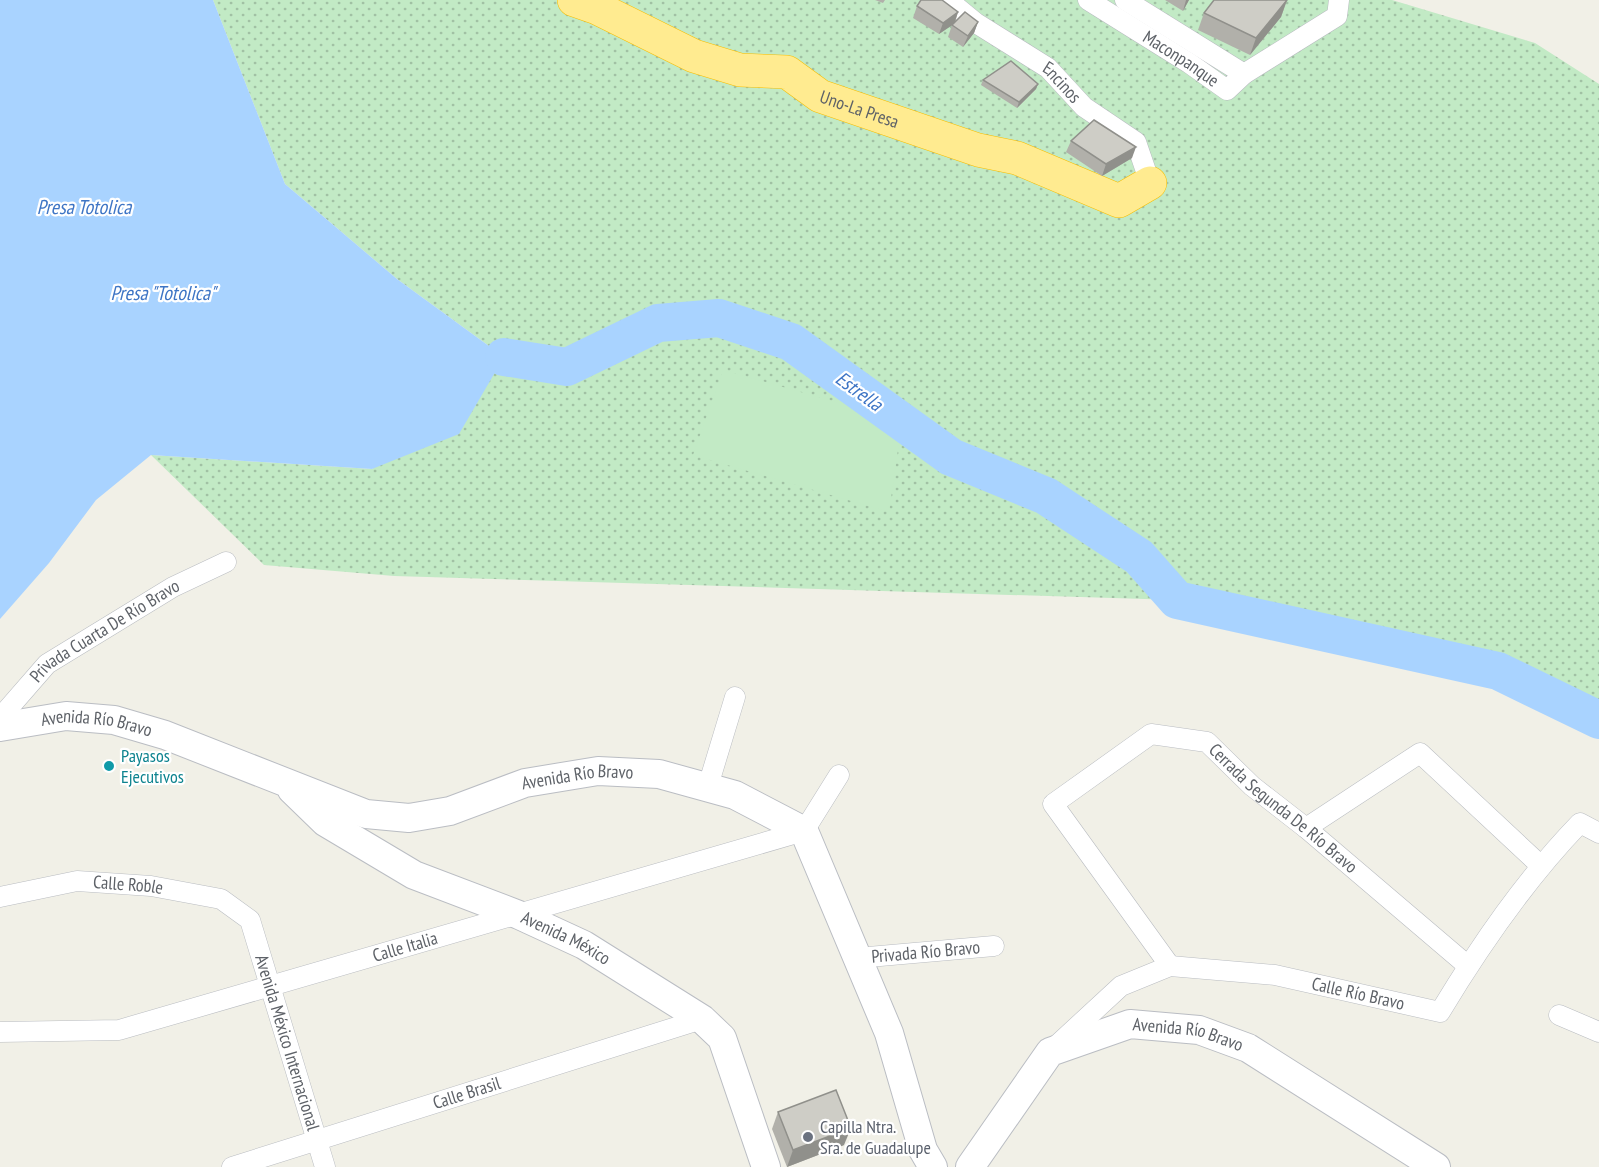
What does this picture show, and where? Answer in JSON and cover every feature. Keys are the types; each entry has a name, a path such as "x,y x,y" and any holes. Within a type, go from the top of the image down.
{"highway":[{"name":"Uno-La Presa","path":"592,3 694,56 740,70 787,72 820,96 978,150 1017,158 1119,201 1150,183"}],"street":[{"name":"Encinos","path":"948,0 976,23 1048,68 1084,106 1136,142 1150,183"},
{"name":"Maconpanque","path":"1088,0 1189,63 1227,90 1244,74 1125,0"},
{"path":"1244,74 1338,16 1339,0"},
{"name":"Privada Cuarta De Río Bravo","path":"0,718 47,664 173,587 226,562"},
{"path":"708,786 735,698"},
{"name":"Avenida Río Bravo","path":"0,727 66,716 114,720 165,735 366,814 409,818 450,812 525,783 598,771 660,774 708,786 735,795 804,831"},
{"name":"Cerrada Segunda De Río Bravo","path":"1170,966 1053,804 1151,734 1207,742 1252,786 1306,828 1468,966"},
{"path":"1306,828 1420,753 1540,865"},
{"path":"839,775 804,831 889,1033 923,1150 933,1167"},
{"name":"Avenida México","path":"284,782 325,822 414,875 519,915 584,945 702,1019 722,1038 766,1167"},
{"name":"Calle Río Bravo","path":"1050,1052 1121,986 1170,966 1275,975 1440,1012 1468,966 1540,865 1580,823 1599,833"},
{"name":"Calle Italia","path":"0,1032 119,1030 804,831"},
{"name":"Calle Roble","path":"0,897 77,881 152,886 221,899 250,920"},
{"name":"Avenida México Internacional","path":"250,920 325,1167"},
{"name":"Privada Río Bravo","path":"857,958 994,946"},
{"path":"1559,1015 1599,1032"},
{"name":"Calle Brasil","path":"232,1167 702,1019"},
{"name":"Avenida Río Bravo","path":"1050,1052 1130,1024 1199,1030 1248,1048 1436,1167"},
{"path":"970,1167 1050,1052"}],"green space":[{"path":"213,0 1392,0 1535,43 1599,84 1599,720 1498,671 1177,600 394,576 264,565 151,455 372,469 504,357 397,279 285,184"},
{"path":"723,370 902,421 889,512 693,455"}],"water":[{"name":"Presa \"Totolica\"","path":"0,0 213,0 285,184 397,279 504,357 459,434 372,469 151,455 96,500 49,563 0,619"}],"building":[{"path":"921,0 942,0 958,12 943,23 917,6"},
{"path":"1214,0 1287,0 1256,38 1204,13"},
{"path":"965,12 978,22 968,36 952,25"},
{"path":"1011,61 1038,84 1019,102 983,80"},
{"path":"1094,120 1136,147 1106,164 1071,141"},
{"path":"836,1090 851,1128 793,1150 778,1112"}],"waterway":[{"name":"Estrella","path":"504,357 567,367 658,323 719,318 791,342 951,457 1046,496 1139,557 1177,600 1498,671 1599,720"}],"place":[{"name":"Payasos Ejecutivos","path":"109,766"},
{"name":"Capilla Ntra. Sra. de Guadalupe","path":"808,1137"}],"water label":[{"name":"Presa Totolica","path":"84,207"}]}
